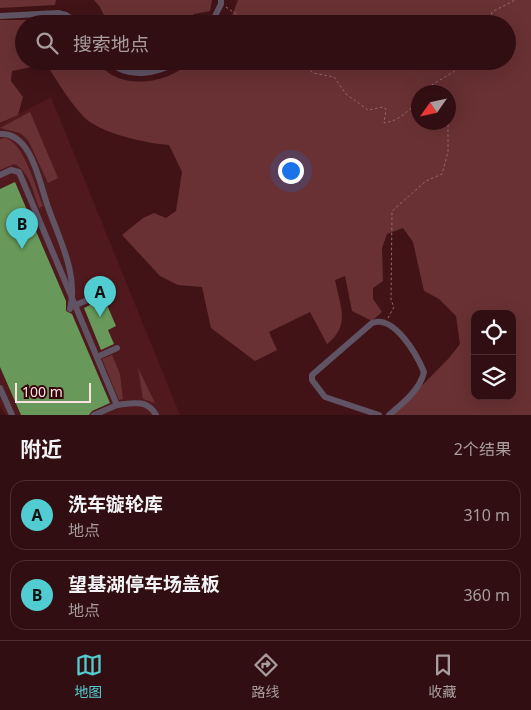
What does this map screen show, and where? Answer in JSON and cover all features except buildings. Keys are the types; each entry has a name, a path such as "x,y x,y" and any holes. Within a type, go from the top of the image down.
{"street":[{"path":"216,15 221,2"},
{"path":"19,15 58,13 66,15"},
{"path":"0,16 15,15"},
{"path":"121,70 134,74 157,70"},
{"path":"0,134 9,134 23,143 47,204 70,271 74,288 73,307"},
{"path":"0,175 12,170 19,172 73,307 117,404"},
{"path":"73,307 105,292"},
{"path":"379,415 325,397 315,386 312,376 372,324 388,323 401,335 424,372 422,381 404,403 389,415"},
{"path":"97,357 117,348"},
{"path":"0,388 12,415"},
{"path":"94,415 117,404 144,403 152,407 156,415"}],"path":[{"path":"491,15 492,12 514,0"},
{"path":"221,2 238,15"},
{"path":"310,70 313,73 334,77 346,94 368,110 383,106 386,109 384,123 391,122 411,109"},
{"path":"432,84 456,70"},
{"path":"388,323 388,315 394,307 390,300 392,211 426,181 442,174 448,152 448,130"}],"shaded area":[{"path":"0,0 56,0 55,5 0,8"},
{"path":"94,0 212,0 210,11 194,15 104,15"},
{"path":"238,0 531,0 531,415 393,415 449,358 460,344 456,316 439,299 424,291 413,242 403,228 387,234 382,248 383,281 373,288 373,299 382,312 372,321 352,311 345,276 335,280 342,315 339,330 327,344 310,312 269,332 277,350 255,361 211,328 202,287 178,285 160,276 122,235 143,218 154,213 166,218 176,211 182,172 169,145 125,137 93,124 74,106 50,70 105,70 121,79 142,82 164,78 179,70 516,70 516,15 232,15"},
{"path":"0,20 15,20 15,70 17,70 12,71 11,81 23,97 18,115 0,123"},
{"path":"51,97 180,415 6,415 0,406 0,124"},
{"path":"30,112 58,178 48,183 28,140 20,133 0,128"},
{"path":"5,138 12,141 24,157 43,206 39,208 24,171 14,164 0,170 0,139"},
{"path":"112,355 120,374 123,399 119,400 102,359"},
{"path":"138,368 155,403 143,399"}],"place":[{"name":"望基湖停车场盖板","path":"22,249"},
{"name":"洗车镟轮库","path":"100,317"}]}
